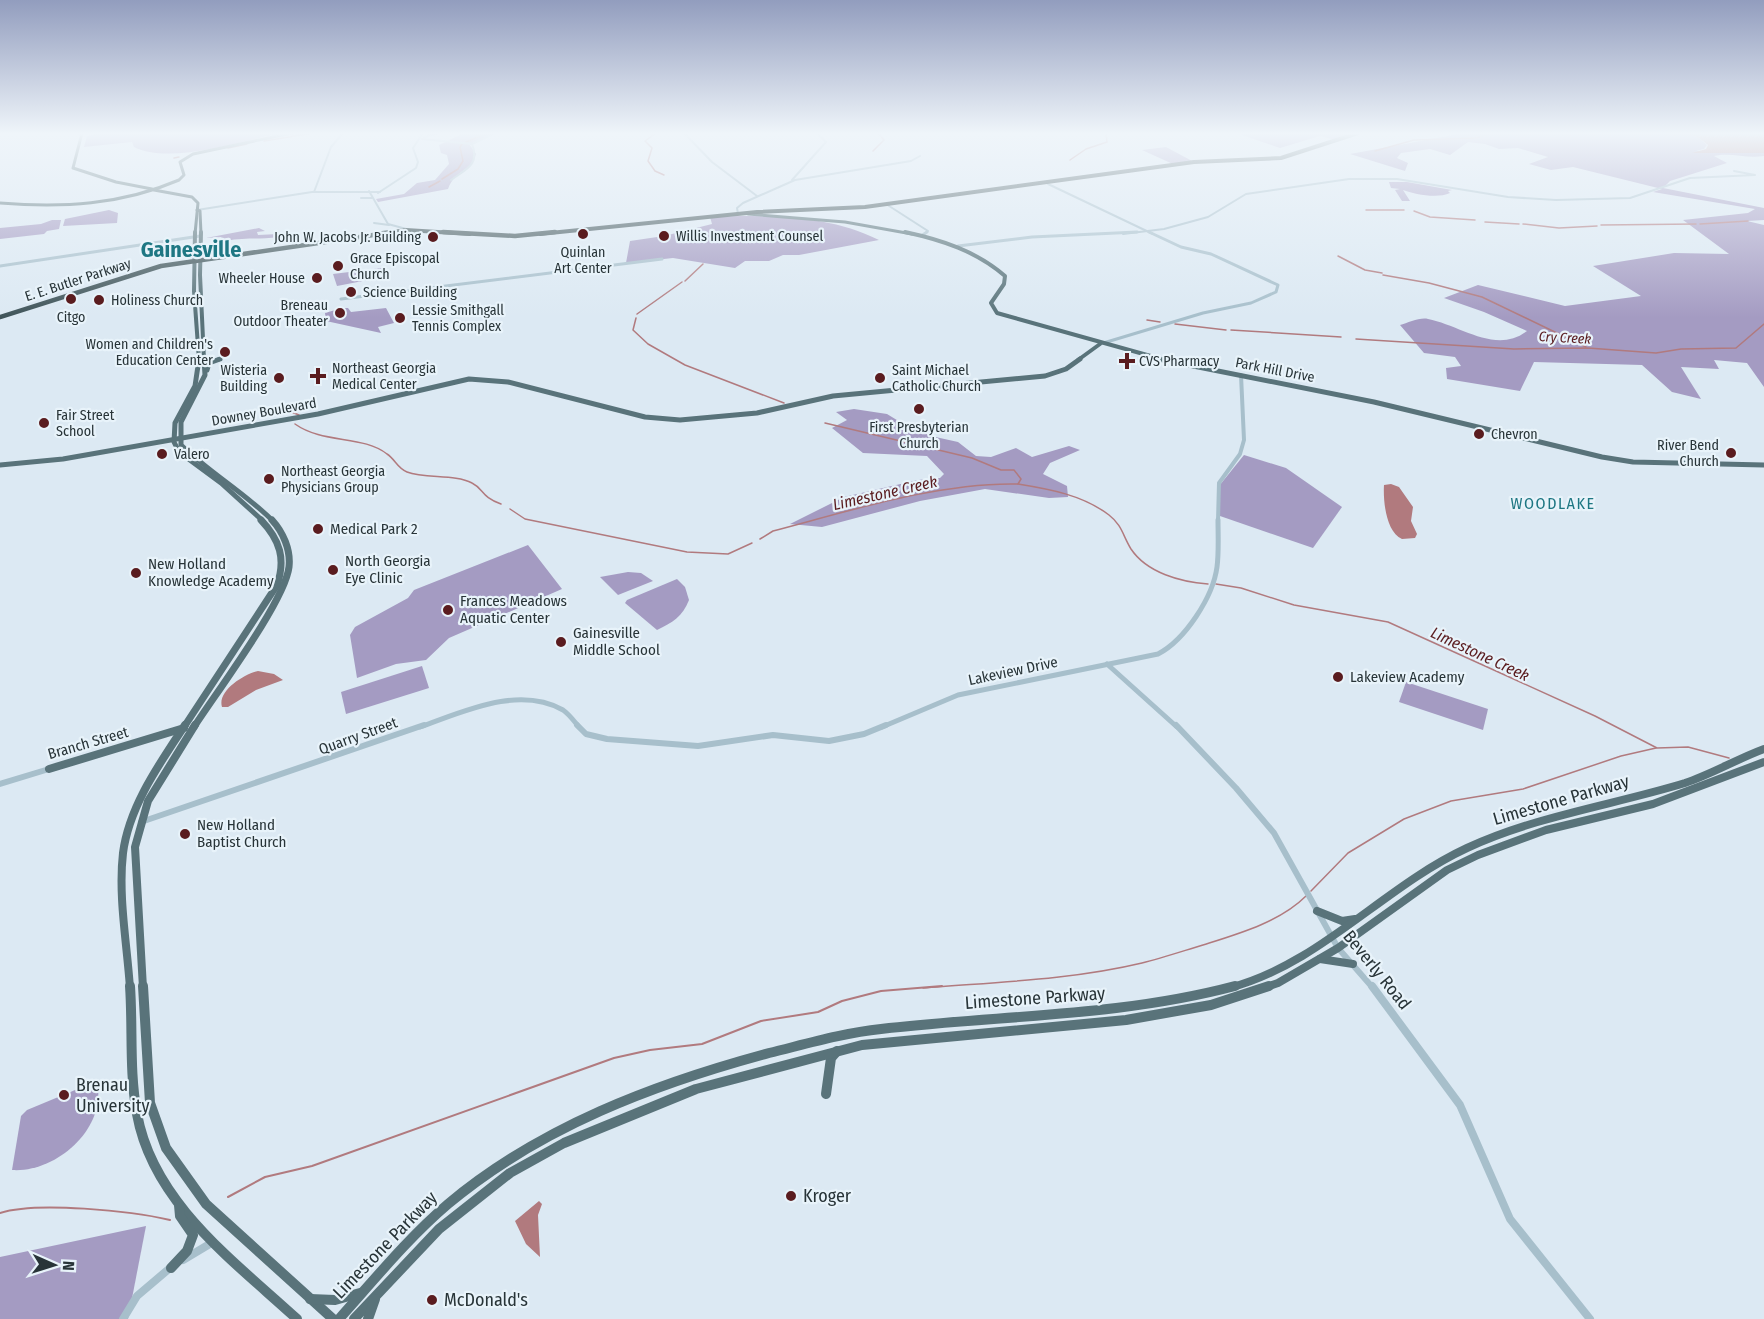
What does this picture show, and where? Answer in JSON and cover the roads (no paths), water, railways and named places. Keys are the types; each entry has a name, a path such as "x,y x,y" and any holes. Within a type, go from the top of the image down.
{"highway":[{"path":"170,264 377,234 392,228 514,236 775,210 886,204 963,195"},
{"name":"E. E. Butler Parkway","path":"0,317 170,264 197,260"}],"main road":[{"path":"0,203 65,205 108,200 123,195"},
{"path":"0,203 65,206 114,200 133,195"},
{"path":"177,195 193,198"},
{"path":"180,195 193,198 198,202 194,221 198,236 199,350 198,380 175,423 173,441 179,452 261,517 277,538 281,549 282,571 272,596 148,801 141,822 135,847 145,1054 150,1103 166,1148 206,1204 333,1319"},
{"path":"738,214 802,217 921,236 966,246"},
{"name":"Park Hill Drive","path":"966,246 1005,276 1002,287 990,303 997,313 1100,344 1374,402 1550,446 1633,462 1764,465"},
{"path":"197,260 205,375"},
{"path":"512,384 645,417 680,420 757,413 833,396 1044,376 1066,369 1100,344"},
{"path":"1092,350 1103,347 1116,348"},
{"path":"220,359 209,363 181,422 181,440 185,449 280,527 289,546 291,558 287,580 152,775 136,807 123,853 123,887 131,999 131,1061 137,1114 154,1164 168,1192 213,1242 294,1317"},
{"path":"458,380 466,375 494,379"},
{"name":"Downey Boulevard","path":"0,467 49,464 331,415 458,380 494,379 512,384"},
{"name":"Downey Boulevard","path":"181,440 469,382 512,384"},
{"path":"185,449 188,443 203,437"},
{"name":"Branch Street","path":"49,769 184,728"},
{"name":"Limestone Parkway","path":"339,1319 442,1210 505,1162 577,1121 693,1076 747,1059 859,1032 1134,1009 1189,998 1269,973 1331,938 1438,863 1469,847 1537,822 1642,796 1708,774 1764,749"},
{"name":"Limestone Parkway","path":"354,1319 457,1213 493,1185 546,1152 696,1089 750,1072 837,1051 895,1041 1126,1020 1211,1005 1278,982 1338,948 1447,870 1478,855 1546,830 1653,804 1764,762"},
{"path":"1317,911 1342,921 1360,917"},
{"path":"1318,959 1353,964"},
{"path":"826,1094 831,1058 837,1051"},
{"path":"171,1268 187,1251 193,1235 180,1216 180,1205"},
{"path":"310,1299 341,1300 364,1291"},
{"path":"368,1319 376,1295"}],"street":[{"path":"197,210 295,195"},
{"path":"361,198 375,195"},
{"path":"738,214 738,206 761,195"},
{"path":"1071,195 1181,247 1209,253 1278,285 1278,291 1252,302 1203,313 1100,344"},
{"path":"941,241 966,246 1050,236 1149,231 1208,217 1247,195"},
{"path":"1501,195 1538,200 1605,199 1644,195"},
{"path":"371,197 392,228"},
{"path":"218,207 223,204"},
{"path":"886,204 928,231 921,236"},
{"path":"374,223 392,228"},
{"path":"0,266 198,236"},
{"path":"340,299 662,259"},
{"name":"Lakeview Drive","path":"578,728 586,734 607,739 690,746 711,746 774,735 829,741 864,734 958,695 1166,650 1198,617 1217,569 1220,483 1240,454 1244,440 1240,375"},
{"name":"Beverly Road","path":"1107,664 1166,715 1236,788 1274,833 1331,938 1393,1012 1460,1106 1500,1202 1519,1233 1590,1319"},
{"name":"Quarry Street","path":"141,822 477,707 505,701 533,701 559,707 578,728"},
{"name":"Branch Street","path":"0,784 49,769"},
{"path":"123,1319 137,1296 171,1268 213,1242"}],"waterway":[{"path":"1366,210 1404,210"},
{"path":"1414,211 1430,217 1475,220"},
{"path":"1700,224 1748,221"},
{"path":"1485,222 1519,224"},
{"path":"1523,224 1559,228 1597,226"},
{"path":"1601,225 1696,224"},
{"path":"1338,256 1365,270 1382,273"},
{"path":"685,281 703,264"},
{"path":"1383,275 1429,283 1482,297 1586,347"},
{"path":"637,314 682,282"},
{"path":"636,318 633,330 648,344 685,365 784,403"},
{"name":"Cry Creek","path":"1147,320 1160,322"},
{"name":"Cry Creek","path":"1175,324 1226,330"},
{"name":"Cry Creek","path":"1356,339 1514,349 1588,348 1656,353 1681,349 1736,348 1764,324"},
{"name":"Cry Creek","path":"1231,330 1341,337"},
{"name":"Limestone Creek","path":"284,409 299,415"},
{"path":"825,423 972,458 1001,470 1014,470 1021,479 1018,484"},
{"name":"Limestone Creek","path":"295,424 318,434 377,448 390,456 407,472 465,480 476,485 486,496 501,504"},
{"name":"Limestone Creek","path":"760,539 773,531 895,499 957,488 1018,484"},
{"name":"Limestone Creek","path":"1018,484 1054,491 1088,502 1113,519 1120,527 1131,549 1146,564 1165,575 1208,584"},
{"name":"Limestone Creek","path":"510,509 525,519 687,552 728,554 752,543"},
{"name":"Limestone Creek","path":"1216,584 1241,588 1294,605 1388,622 1595,716 1657,748 1688,747 1729,758"},
{"path":"1311,891 1348,853 1404,819 1451,801 1523,789 1621,756 1656,748"},
{"path":"923,988 1061,977 1142,963 1244,932 1284,913 1306,896"},
{"path":"228,1197 265,1177 312,1166 614,1058 650,1050 702,1044 761,1021 818,1012 842,1001 881,991 942,986"},
{"path":"0,1213 16,1209 60,1208 132,1213 170,1220"}],"place":[{"name":"Quinlan Art Center","path":"583,234"},
{"name":"Willis Investment Counsel","path":"664,236"},
{"name":"John W. Jacobs Jr. Building","path":"433,237"},
{"name":"Grace Episcopal Church","path":"338,266"},
{"name":"Wheeler House","path":"317,278"},
{"name":"Science Building","path":"351,292"},
{"name":"Citgo","path":"71,299"},
{"name":"Holiness Church","path":"99,300"},
{"name":"Breneau Outdoor Theater","path":"340,313"},
{"name":"Lessie Smithgall Tennis Complex","path":"400,318"},
{"name":"Women and Children's Education Center","path":"225,352"},
{"name":"CVS Pharmacy","path":"1127,361"},
{"name":"Northeast Georgia Medical Center","path":"318,376"},
{"name":"Wisteria Building","path":"279,378"},
{"name":"Saint Michael Catholic Church","path":"880,378"},
{"name":"First Presbyterian Church","path":"919,409"},
{"name":"Fair Street School","path":"44,423"},
{"name":"Chevron","path":"1479,434"},
{"name":"River Bend Church","path":"1731,453"},
{"name":"Valero","path":"162,454"},
{"name":"Northeast Georgia Physicians Group","path":"269,479"},
{"name":"Medical Park 2","path":"318,529"},
{"name":"North Georgia Eye Clinic","path":"333,570"},
{"name":"New Holland Knowledge Academy","path":"136,573"},
{"name":"Frances Meadows Aquatic Center","path":"448,610"},
{"name":"Gainesville Middle School","path":"561,642"},
{"name":"Lakeview Academy","path":"1338,677"},
{"name":"New Holland Baptist Church","path":"185,834"},
{"name":"Brenau University","path":"64,1095"},
{"name":"Kroger","path":"791,1196"},
{"name":"McDonald's","path":"432,1300"}],"district":[{"name":"Gainesville","path":"191,249"},
{"name":"WOODLAKE","path":"1553,503"}]}
